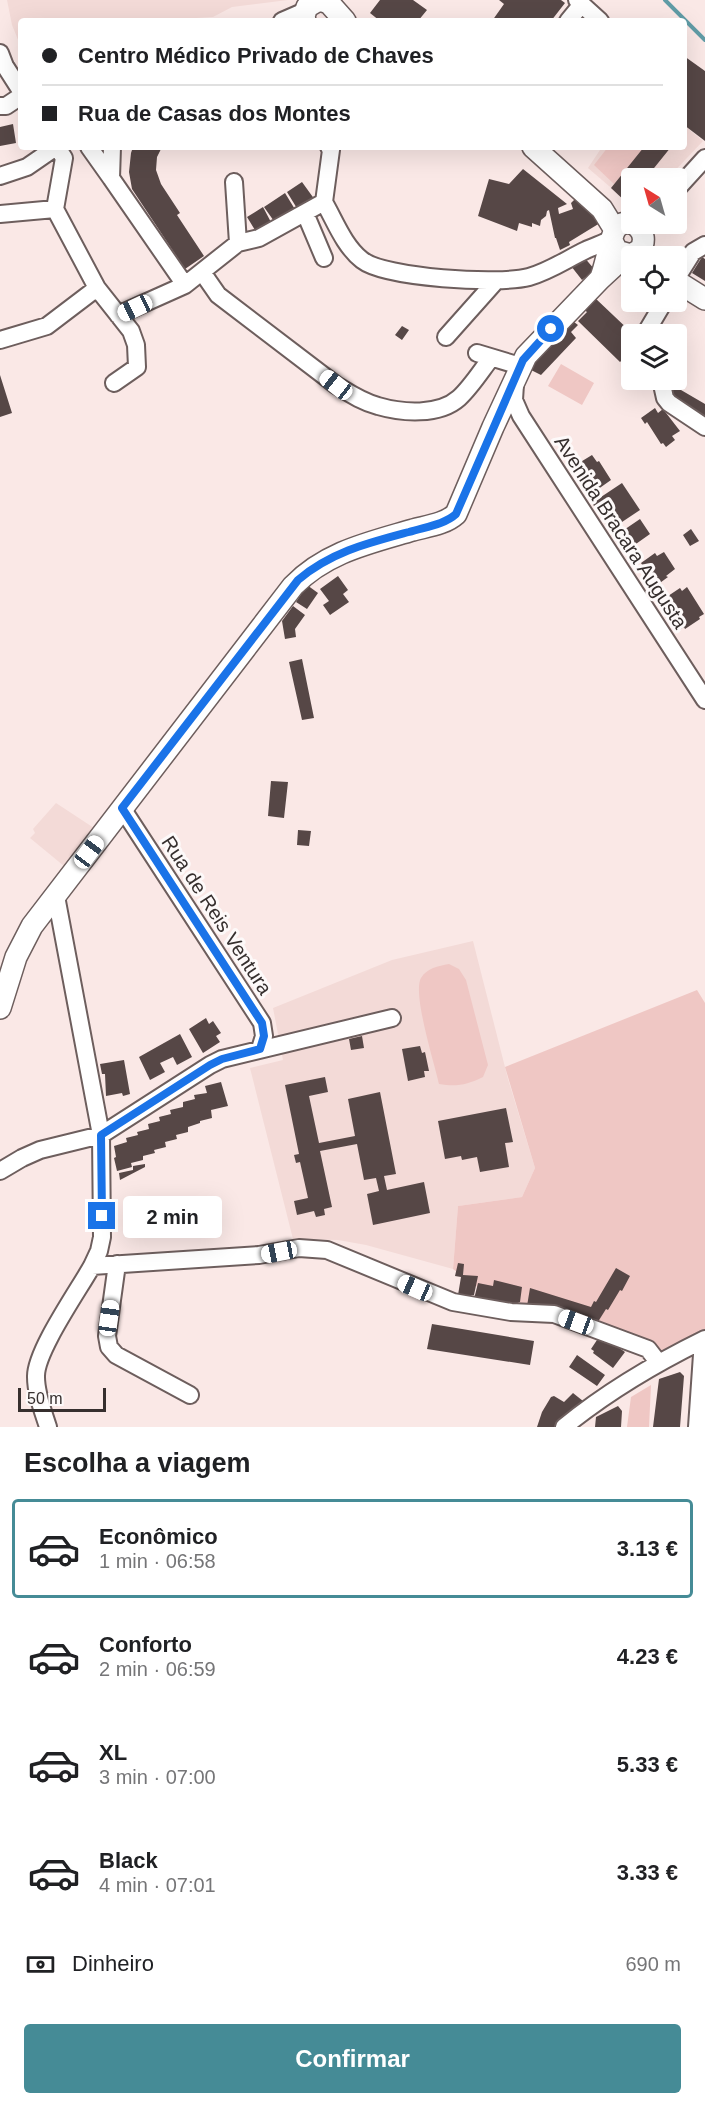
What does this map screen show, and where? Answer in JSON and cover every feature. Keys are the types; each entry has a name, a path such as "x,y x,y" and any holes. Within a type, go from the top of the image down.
{"main road":[{"path":"536,150 632,239"},
{"path":"555,150 611,201 632,239"},
{"path":"0,1008 16,957 32,926 283,598 298,580 330,557 347,549 449,519 459,510 493,427 518,373 534,346 600,279 607,262 632,239"},
{"path":"687,287 705,299"}],"street":[{"path":"570,18 579,2 597,18"},
{"path":"292,18 323,9"},
{"path":"0,53 18,86"},
{"path":"3,106 18,98"},
{"path":"0,176 27,167 52,150"},
{"path":"58,150 64,158 55,208 97,288 131,332 136,345 137,367 114,383"},
{"path":"91,150 185,285"},
{"path":"111,178 112,150"},
{"path":"331,150 324,202 349,246 362,260 379,268 459,280 495,282 516,280 554,267 585,250 632,239"},
{"path":"687,179 705,158"},
{"path":"687,185 699,172 705,171"},
{"path":"234,182 238,243"},
{"path":"118,315 185,285 238,243 259,238 324,202"},
{"path":"0,213 55,208"},
{"path":"305,213 324,258"},
{"path":"687,262 693,252 705,244"},
{"path":"202,272 218,294 336,385 377,406 428,411 448,406 459,398 484,355 518,373"},
{"path":"446,338 495,282"},
{"path":"0,340 47,326 97,288"},
{"name":"Avenida Bracara Augusta","path":"518,373 514,400 521,417 705,700"},
{"path":"664,390 665,398 669,403 705,427"},
{"path":"493,427 507,414 521,417"},
{"name":"Rua de Reis Ventura","path":"122,808 262,1023 264,1036 260,1049"},
{"path":"48,1427 36,1384 35,1376 39,1356 92,1266 102,1237 101,1135 56,896"},
{"path":"0,1172 40,1150 101,1135 222,1059 392,1018"},
{"path":"92,1266 259,1255 299,1248 327,1250 453,1302 511,1312 554,1314 648,1348 658,1362"},
{"path":"117,1264 107,1336 110,1347 116,1355 190,1395"},
{"path":"571,1424 613,1389 658,1362 704,1340"},
{"path":"697,1427 704,1340"}],"shaded area":[{"path":"7,0 288,0 232,7 213,17 18,18 18,40 12,25"},
{"path":"687,99 697,107 687,125"},
{"path":"687,128 703,141 677,168 621,168 621,196 588,168 600,150 687,150"},
{"path":"606,150 642,150 627,168 621,168 621,176 614,184 594,165"},
{"path":"561,364 594,383 582,405 548,386"},
{"path":"56,803 94,828 64,866 30,838 35,833 33,829"},
{"path":"473,941 508,1079 535,1168 522,1197 458,1206 453,1269 366,1245 338,1240 293,1239 250,1068 283,1060 273,1008 392,960"},
{"path":"449,964 459,969 466,980 488,1065 483,1077 467,1084 439,1084 419,998 419,986 423,975 433,968"},
{"path":"697,990 705,1003 705,1329 659,1352 611,1329 511,1312 453,1269 458,1206 522,1197 535,1168 505,1067"},
{"path":"651,1385 649,1427 627,1427 631,1397"}],"building":[{"path":"380,0 413,0 427,10 420,18 376,18 370,13"},
{"path":"499,0 561,0 565,3 553,18 494,18 504,4"},
{"path":"687,58 705,71 705,141 687,127"},
{"path":"13,124 16,143 0,146 0,127"},
{"path":"132,150 160,150 157,157 156,170 161,184 180,213 177,215 204,256 185,269 132,189 129,172"},
{"path":"642,150 669,150 654,168 627,168"},
{"path":"523,169 567,204 558,208 559,214 573,209 571,203 576,198 600,223 560,250 549,210 541,220 540,226 532,223 532,227 519,223 517,231 478,216 489,179 509,184"},
{"path":"621,176 621,197 611,188"},
{"path":"302,182 315,200 298,210 287,192"},
{"path":"285,193 296,211 276,224 264,207"},
{"path":"263,207 273,226 258,235 247,217"},
{"path":"583,256 595,270 582,280 571,266"},
{"path":"702,257 705,259 705,281 692,273"},
{"path":"594,297 622,324 620,362 578,321 587,312 583,309"},
{"path":"574,322 578,325 571,332 576,338 541,375 529,369"},
{"path":"402,326 409,330 402,340 395,335"},
{"path":"0,375 12,413 0,417"},
{"path":"667,390 681,390 705,404 705,417 669,397"},
{"path":"655,408 658,413 663,409 680,431 672,436 675,440 666,447 663,443 661,444 647,422 645,424 641,418"},
{"path":"592,455 597,462 599,461 611,480 594,492 581,471 578,472 574,466"},
{"path":"622,483 640,510 610,530 592,503"},
{"path":"640,519 650,534 626,551 615,536"},
{"path":"691,529 699,541 690,546 683,535"},
{"path":"664,552 675,569 653,588 643,573 646,571 641,563 655,553 657,556"},
{"path":"338,576 348,590 343,594 349,602 330,615 323,605 329,601 320,589"},
{"path":"307,585 318,593 307,609 296,602"},
{"path":"687,587 704,614 685,629 684,627 679,630 662,604 665,598 680,588 682,591"},
{"path":"293,606 305,615 295,629 296,637 285,639 282,621"},
{"path":"302,659 314,718 302,720 289,662"},
{"path":"271,781 288,782 284,818 268,816"},
{"path":"298,830 311,831 309,846 297,845"},
{"path":"206,1018 209,1024 213,1021 221,1033 216,1036 220,1042 203,1053 189,1029"},
{"path":"180,1034 192,1057 177,1065 173,1057 160,1063 165,1072 150,1080 139,1057"},
{"path":"362,1036 364,1048 351,1050 349,1039"},
{"path":"420,1046 422,1053 425,1052 429,1071 424,1071 425,1077 408,1081 402,1049"},
{"path":"124,1060 130,1094 106,1096 105,1074 102,1074 100,1064"},
{"path":"325,1077 328,1092 309,1096 319,1143 355,1136 348,1099 380,1092 396,1174 384,1176 387,1190 424,1182 430,1213 373,1225 367,1194 379,1191 376,1178 364,1180 357,1144 320,1151 332,1207 324,1209 325,1215 316,1217 314,1211 297,1215 294,1201 308,1198 300,1162 296,1163 294,1155 299,1154 285,1085"},
{"path":"221,1082 228,1106 211,1110 212,1118 188,1127 188,1132 176,1135 177,1139 165,1142 166,1147 143,1156 143,1160 131,1163 132,1167 117,1171 114,1146 127,1142 126,1138 138,1135 137,1132 149,1129 148,1124 160,1121 159,1117 171,1114 170,1110 183,1107 183,1102 195,1099 194,1095 207,1093 205,1086"},
{"path":"506,1108 513,1142 505,1143 509,1167 480,1172 477,1157 462,1160 461,1156 445,1159 438,1121"},
{"path":"145,1164 145,1167 120,1180 119,1173 133,1170 133,1166"},
{"path":"458,1263 464,1264 463,1275 478,1276 474,1295 458,1295 461,1277 455,1276"},
{"path":"616,1268 630,1276 622,1291 620,1290 596,1325 527,1306 530,1288 591,1307"},
{"path":"494,1280 522,1287 520,1302 507,1307 474,1299 478,1283 493,1286"},
{"path":"432,1324 534,1341 530,1365 427,1349"},
{"path":"599,1337 603,1337 625,1352 613,1368 591,1349"},
{"path":"577,1355 605,1375 597,1386 569,1367"},
{"path":"680,1372 684,1376 680,1427 653,1427 659,1379"},
{"path":"573,1393 583,1401 556,1427 537,1427 542,1412 551,1397 554,1396 564,1402"},
{"path":"618,1406 622,1411 621,1427 595,1427 596,1417"}],"waterway":[{"path":"665,0 683,18"},
{"path":"687,22 705,40"}],"route":[{"path":"102,1216 101,1135 210,1065 222,1059 260,1049 264,1036 262,1023 122,808 298,580 321,562 347,549 432,525 456,514 523,360 551,329"}]}
